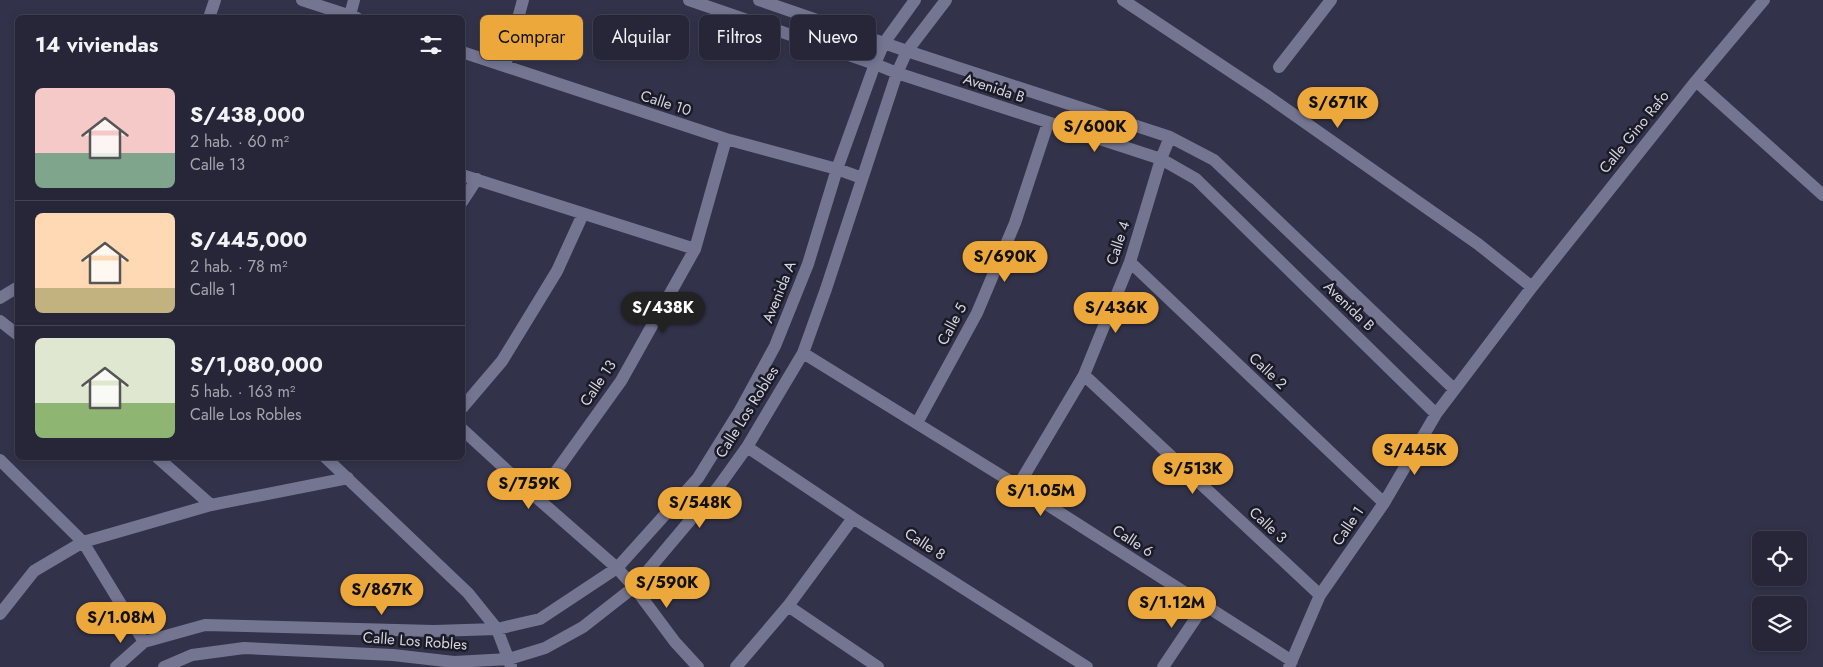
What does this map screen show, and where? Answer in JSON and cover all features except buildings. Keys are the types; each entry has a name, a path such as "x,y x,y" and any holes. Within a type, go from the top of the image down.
{"street":[{"path":"210,15 215,0"},
{"path":"302,0 351,15"},
{"path":"354,0 354,15"},
{"path":"505,66 523,0"},
{"name":"Avenida B","path":"690,0 875,64 897,74 1162,159 1196,180 1436,414"},
{"name":"Avenida B","path":"759,0 776,3 907,51 1170,137 1214,160 1454,389"},
{"name":"Avenida A","path":"144,642 204,625 434,631 497,629 540,619 617,568 698,478 739,412 775,346 808,264 836,169 875,64 884,43 915,0"},
{"name":"Calle Los Robles","path":"164,667 192,655 244,648 393,655 454,662 510,663 546,648 583,627 634,587 719,486 747,446 803,353 897,74 907,51 946,0"},
{"path":"1123,0 1266,95 1453,226 1506,265 1532,287"},
{"path":"1279,67 1331,0"},
{"name":"Calle Gino Rafo","path":"1532,287 1696,81 1764,0"},
{"path":"316,15 318,5"},
{"name":"Calle 10","path":"465,53 726,139 862,178"},
{"path":"1696,81 1823,195"},
{"name":"Calle 5","path":"917,424 977,313 1015,223 1048,123"},
{"name":"Calle 4","path":"1018,486 1084,375 1130,262 1170,137"},
{"name":"Calle 13","path":"537,498 621,381 695,249 726,139"},
{"path":"465,176 695,249"},
{"path":"465,198 477,180"},
{"path":"465,405 502,362 557,271 582,214"},
{"name":"Calle 2","path":"1130,262 1384,503"},
{"name":"Calle 1","path":"1290,664 1320,595 1384,503 1436,414 1532,287"},
{"path":"0,298 15,289"},
{"path":"0,321 15,333"},
{"name":"Calle 6","path":"803,353 1018,486 1290,664"},
{"name":"Calle 3","path":"1084,375 1320,595"},
{"path":"465,431 537,498 617,568 634,587 674,642 698,667"},
{"name":"Calle 8","path":"747,446 853,518 1087,667"},
{"path":"0,460 83,542 144,642 116,667"},
{"path":"160,460 210,505"},
{"path":"328,460 468,594 497,629 510,663"},
{"path":"0,612 34,571 83,542 210,505 348,478"},
{"path":"736,667 788,606 853,518"},
{"path":"788,606 878,667"},
{"path":"1163,667 1204,606"}]}
